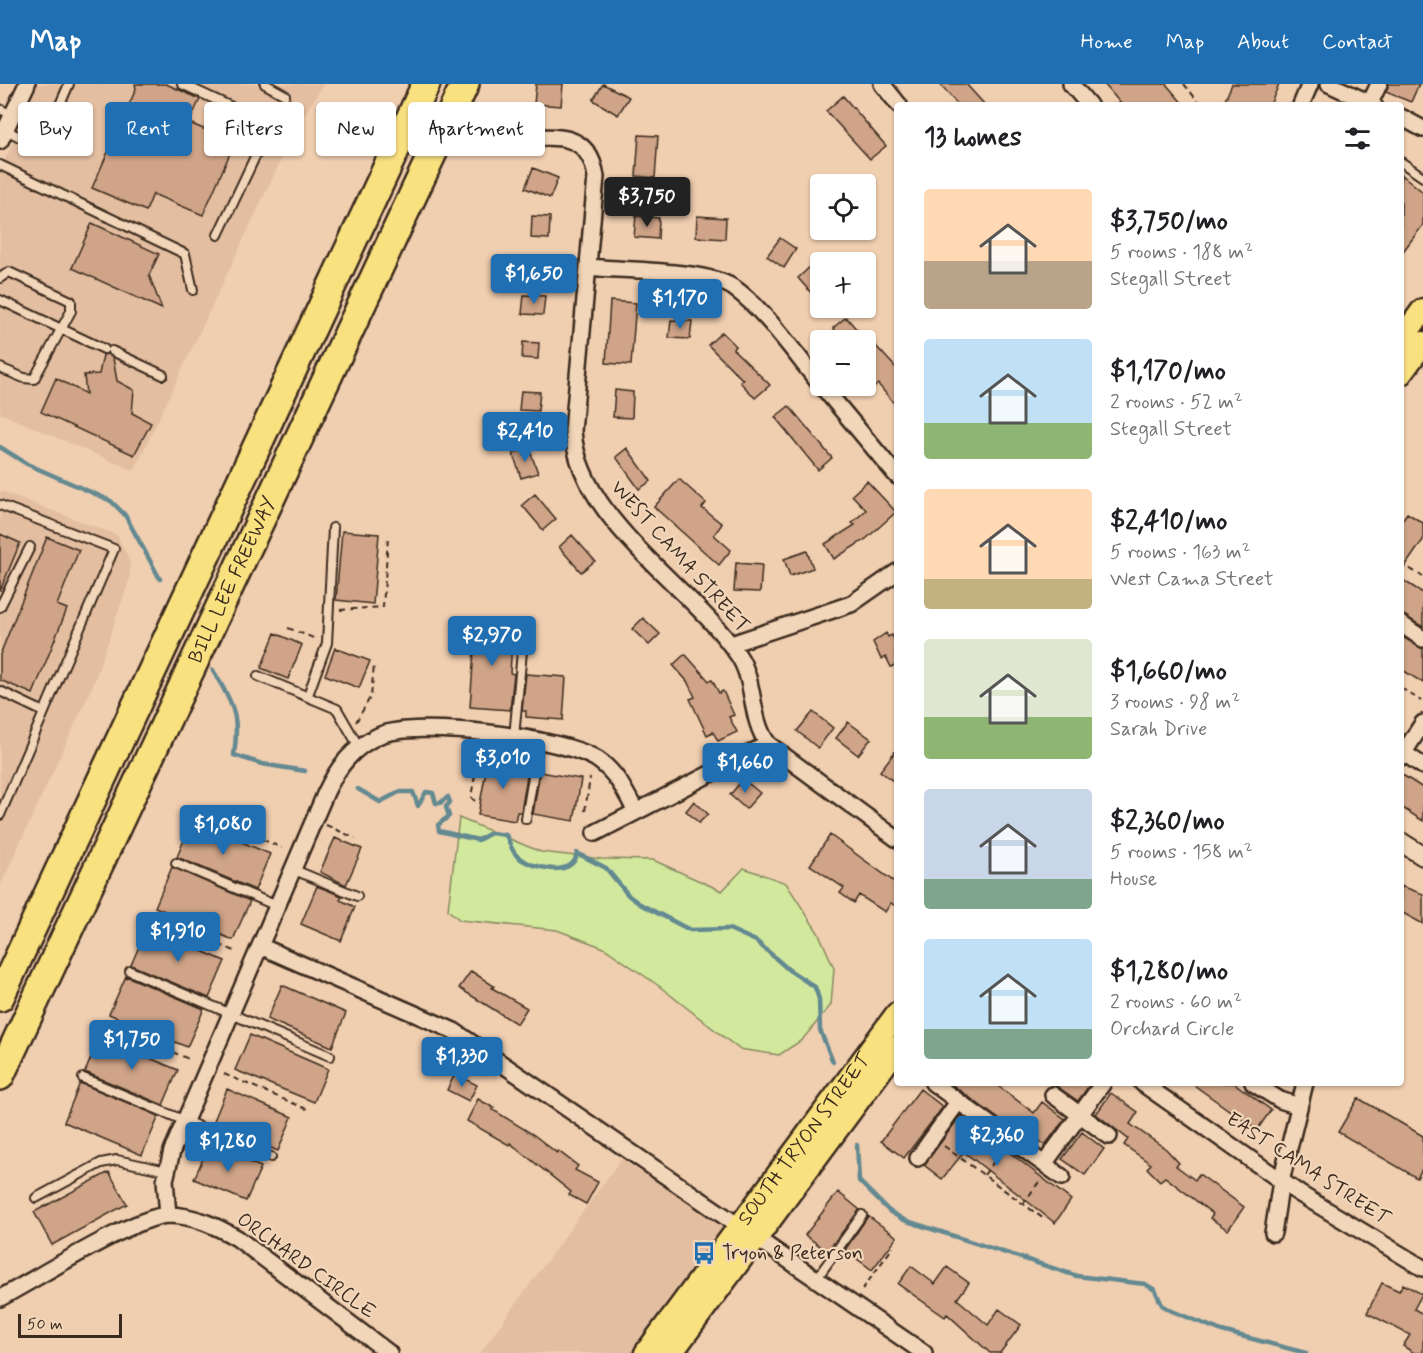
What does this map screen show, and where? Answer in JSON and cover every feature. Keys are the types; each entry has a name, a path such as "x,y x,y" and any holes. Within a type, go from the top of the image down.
{"highway":[{"name":"BILL LEE FREEWAY","path":"0,997 426,84"},
{"name":"BILL LEE FREEWAY","path":"0,1076 465,84"}],"main road":[{"path":"1404,366 1413,346 1423,310"},
{"name":"SOUTH TRYON STREET","path":"671,1353 749,1232 894,1018"},
{"name":"SOUTH TRYON STREET","path":"646,1353 749,1232 894,1052"}],"street":[{"path":"4,124 27,84"},
{"path":"882,84 897,102"},
{"path":"1071,84 1086,102"},
{"path":"1302,102 1310,84"},
{"path":"1329,84 1368,102"},
{"path":"1373,102 1378,84"},
{"path":"1404,119 1423,129"},
{"name":"WEST CAMA STREET","path":"545,139 566,138 584,147 592,158 596,177 573,431 581,468 591,488 630,537 731,644 744,665 756,721 768,744 894,837"},
{"path":"588,267 689,276 733,288 750,302 810,372"},
{"path":"830,396 894,472"},
{"path":"731,644 851,604 894,574"},
{"path":"1404,626 1423,639"},
{"path":"1404,751 1423,723"},
{"path":"168,1215 166,1171 185,1120 334,775 359,747 380,735 400,729 426,729 539,741 577,750 599,761 621,783 636,812"},
{"path":"595,833 768,744"},
{"path":"1404,755 1423,766"},
{"path":"1404,844 1423,856"},
{"path":"260,946 454,1031 924,1353"},
{"path":"937,1086 1044,1170 1062,1177"},
{"path":"1044,1170 1101,1086"},
{"name":"EAST CAMA STREET","path":"1146,1086 1281,1181 1423,1268"},
{"path":"1257,1086 1280,1100 1299,1106"},
{"path":"1273,1233 1281,1181 1304,1086"},
{"path":"1053,1095 1109,1136"},
{"path":"918,1158 958,1102"},
{"name":"ORCHARD CIRCLE","path":"0,1298 138,1223 168,1215 201,1221 237,1238 389,1353"}],"lane":[{"path":"4,124 41,148 69,84"},
{"path":"182,84 270,125 218,235"},
{"path":"265,84 285,95"},
{"path":"1404,164 1423,177"},
{"path":"0,165 184,254 193,290"},
{"path":"0,278 9,272 70,301 71,311 34,379 24,378 0,368"},
{"path":"0,300 163,375"},
{"path":"0,505 114,549 0,815"},
{"path":"308,695 327,643 333,528"},
{"path":"1,602 30,547"},
{"path":"514,737 524,630"},
{"path":"258,676 337,709 359,747"},
{"path":"0,692 44,712"},
{"path":"526,819 539,741"},
{"path":"176,863 277,906"},
{"path":"292,869 357,896"},
{"path":"130,971 330,1056"},
{"path":"83,1078 271,1158"},
{"path":"36,1198 101,1163 117,1160 166,1171"},
{"path":"816,1278 862,1215"}],"path":[{"path":"1184,84 1199,102"},
{"path":"334,610 382,607 388,538"},
{"path":"1404,565 1423,577"},
{"path":"288,628 319,640"},
{"path":"357,724 371,696 374,666"},
{"path":"1404,690 1421,702"},
{"path":"475,801 471,797 479,753"},
{"path":"585,810 590,778"},
{"path":"195,810 282,848"},
{"path":"326,825 355,838"},
{"path":"151,916 237,952"},
{"path":"105,1023 191,1060"},
{"path":"224,1074 309,1110"},
{"path":"937,1140 1044,1219"},
{"path":"984,1175 1004,1148"},
{"path":"1023,1204 1044,1170"},
{"path":"862,1290 893,1247"}],"shaded area":[{"path":"38,84 324,84 304,115 304,102 204,102 204,156 283,156 134,471 0,413 0,172 18,130 18,156 93,156 93,102 30,102"},
{"path":"0,491 117,535 130,562 130,578 93,685 0,886"},
{"path":"621,1159 727,1227 633,1353 480,1353"}],"green space":[{"path":"459,818 541,852 602,859 653,860 722,891 744,868 786,883 819,934 834,968 831,1005 802,1040 779,1055 739,1049 659,986 604,948 557,930 460,920 448,910"}],"building":[{"path":"135,84 166,84 200,99 192,116 192,102 130,102 136,89"},
{"path":"536,84 563,84 561,106 534,102"},
{"path":"603,84 629,97 618,115 593,100"},
{"path":"940,84 966,84 982,102 955,102"},
{"path":"1104,84 1166,84 1181,102 1119,102"},
{"path":"1232,84 1279,84 1271,102 1224,102"},
{"path":"1389,84 1419,84 1411,102 1386,92"},
{"path":"843,96 886,146 870,159 826,111"},
{"path":"192,124 204,129 204,156 229,156 203,215 153,194 146,211 92,188 106,156 192,156"},
{"path":"639,135 658,136 655,178 636,176"},
{"path":"533,168 558,178 550,198 525,188"},
{"path":"1404,176 1423,192 1423,225 1404,250"},
{"path":"532,216 550,217 549,239 531,238"},
{"path":"636,216 659,218 658,239 634,237"},
{"path":"697,216 726,218 725,239 696,237"},
{"path":"92,223 159,254 149,275 162,309 72,268"},
{"path":"780,238 796,249 784,268 767,256"},
{"path":"810,267 810,292 798,278"},
{"path":"524,295 545,296 543,315 522,314"},
{"path":"610,301 636,303 631,365 606,363"},
{"path":"847,318 857,330 835,330 833,328"},
{"path":"671,320 692,321 690,339 669,338"},
{"path":"722,332 736,346 733,349 770,385 755,398 740,382 743,380 708,345"},
{"path":"523,342 539,343 538,359 522,358"},
{"path":"876,346 894,366 894,403 878,384 876,386"},
{"path":"107,354 113,358 117,381 134,390 132,413 151,423 134,455 41,412 56,378 86,394 84,375 99,374 103,355"},
{"path":"615,390 633,392 632,418 613,417"},
{"path":"521,391 540,392 538,411 519,410"},
{"path":"789,406 832,458 818,470 775,417"},
{"path":"529,448 538,473 521,478 513,453"},
{"path":"627,448 651,481 639,489 616,457"},
{"path":"679,479 706,503 702,508 722,524 714,535 731,550 719,565 654,507"},
{"path":"867,481 894,510 894,514 866,539 834,559 825,544 855,525 852,523 866,510 852,495"},
{"path":"535,494 556,519 543,530 522,505"},
{"path":"1407,513 1423,523 1423,540 1404,568 1404,518"},
{"path":"342,531 379,534 373,604 336,600"},
{"path":"0,534 20,543 0,591"},
{"path":"572,535 595,561 581,572 559,547"},
{"path":"47,537 79,550 57,605 67,609 33,694 0,680 0,655"},
{"path":"807,551 813,568 790,576 784,559"},
{"path":"736,563 762,565 760,592 734,591"},
{"path":"1404,581 1423,593 1423,627 1404,616"},
{"path":"643,618 660,634 649,645 632,629"},
{"path":"476,622 513,626 510,673 514,674 510,710 470,707"},
{"path":"275,633 302,645 288,679 261,668"},
{"path":"886,633 888,637 892,635 894,666 891,667 886,657 881,659 873,642"},
{"path":"1404,638 1423,649 1423,683 1404,671"},
{"path":"335,648 370,661 359,688 325,675"},
{"path":"685,654 709,681 712,680 719,693 723,691 734,715 729,717 737,732 718,741 713,732 707,735 690,699 695,697 687,681 673,665"},
{"path":"526,674 566,677 563,720 526,717 526,711 522,711"},
{"path":"813,712 833,728 818,748 797,731"},
{"path":"848,722 871,739 858,755 836,738"},
{"path":"894,753 894,782 880,771"},
{"path":"488,759 525,764 524,769 528,770 521,812 517,812 515,821 478,815"},
{"path":"540,772 581,779 574,821 533,814"},
{"path":"1404,776 1423,788 1423,821 1404,809"},
{"path":"743,779 760,793 746,809 730,795"},
{"path":"694,801 708,814 699,823 686,811"},
{"path":"192,821 270,854 255,890 177,857"},
{"path":"830,835 894,882 894,905 891,903 885,912 859,895 854,903 840,893 844,888 810,865"},
{"path":"335,838 362,849 346,885 320,872"},
{"path":"172,867 250,901 233,940 155,907"},
{"path":"317,886 342,896 340,900 355,907 341,941 301,924"},
{"path":"1404,887 1423,894 1423,924 1404,914"},
{"path":"147,928 225,961 209,998 131,965"},
{"path":"471,971 494,986 492,988 527,1008 517,1024 459,988"},
{"path":"126,976 204,1009 187,1047 109,1014"},
{"path":"282,985 346,1013 332,1047 267,1019"},
{"path":"250,1035 328,1069 314,1102 235,1070"},
{"path":"100,1037 178,1070 163,1105 85,1072"},
{"path":"455,1074 477,1085 469,1101 447,1090"},
{"path":"80,1083 159,1116 142,1155 64,1122"},
{"path":"954,1086 998,1086 1034,1113 1042,1102 1065,1119 1045,1145 1015,1123 1011,1128"},
{"path":"1056,1086 1089,1086 1078,1101"},
{"path":"1195,1086 1238,1086 1271,1110 1257,1130"},
{"path":"227,1089 292,1117 278,1151 213,1123"},
{"path":"920,1089 943,1107 904,1158 881,1141"},
{"path":"1111,1093 1138,1112 1130,1124 1166,1149 1179,1163 1176,1166 1195,1180 1199,1174 1244,1207 1228,1230 1210,1218 1213,1214 1165,1177 1160,1181 1147,1168 1151,1164 1124,1145 1128,1139 1096,1114"},
{"path":"1358,1098 1423,1136 1423,1167 1417,1178 1338,1132"},
{"path":"478,1099 534,1135 557,1153 558,1151 578,1166 575,1170 598,1182 586,1204 569,1195 571,1192 510,1143 509,1145 467,1121"},
{"path":"961,1115 1071,1200 1055,1223 964,1152 942,1179 924,1165"},
{"path":"1082,1132 1104,1149 1085,1175 1062,1159"},
{"path":"209,1145 261,1167 246,1201 194,1179"},
{"path":"109,1172 127,1204 52,1245 34,1212"},
{"path":"838,1192 860,1210 827,1251 805,1235"},
{"path":"868,1216 897,1237 872,1270 845,1250"},
{"path":"911,1266 935,1284 947,1267 969,1283 957,1299 988,1325 999,1309 1021,1325 1000,1353 990,1353 947,1314 945,1317 898,1284"},
{"path":"1382,1283 1399,1291 1403,1284 1422,1294 1414,1309 1423,1314 1423,1353 1414,1353 1403,1346 1410,1335 1367,1313"}],"waterway":[{"path":"0,447 27,464 111,501 125,515 160,579"},
{"path":"213,670 233,710 236,729 234,755 262,764 305,771"},
{"path":"358,789 380,802 399,792 413,792 418,806 426,792 433,793 436,803 448,797 450,802 446,807 449,816 438,825 439,831 478,840 491,833 506,835 517,856 531,864 551,869 568,866 574,861 577,853 606,868 629,896 640,904 690,930 729,929 756,941 789,970 815,987 819,999 820,1030 833,1062"},
{"path":"857,1145 859,1181 889,1211 904,1220 1077,1276 1145,1284 1155,1290 1162,1305 1172,1311 1222,1331 1306,1353"}],"place":[{"name":"Tryon & Peterson","path":"704,1253"}]}
